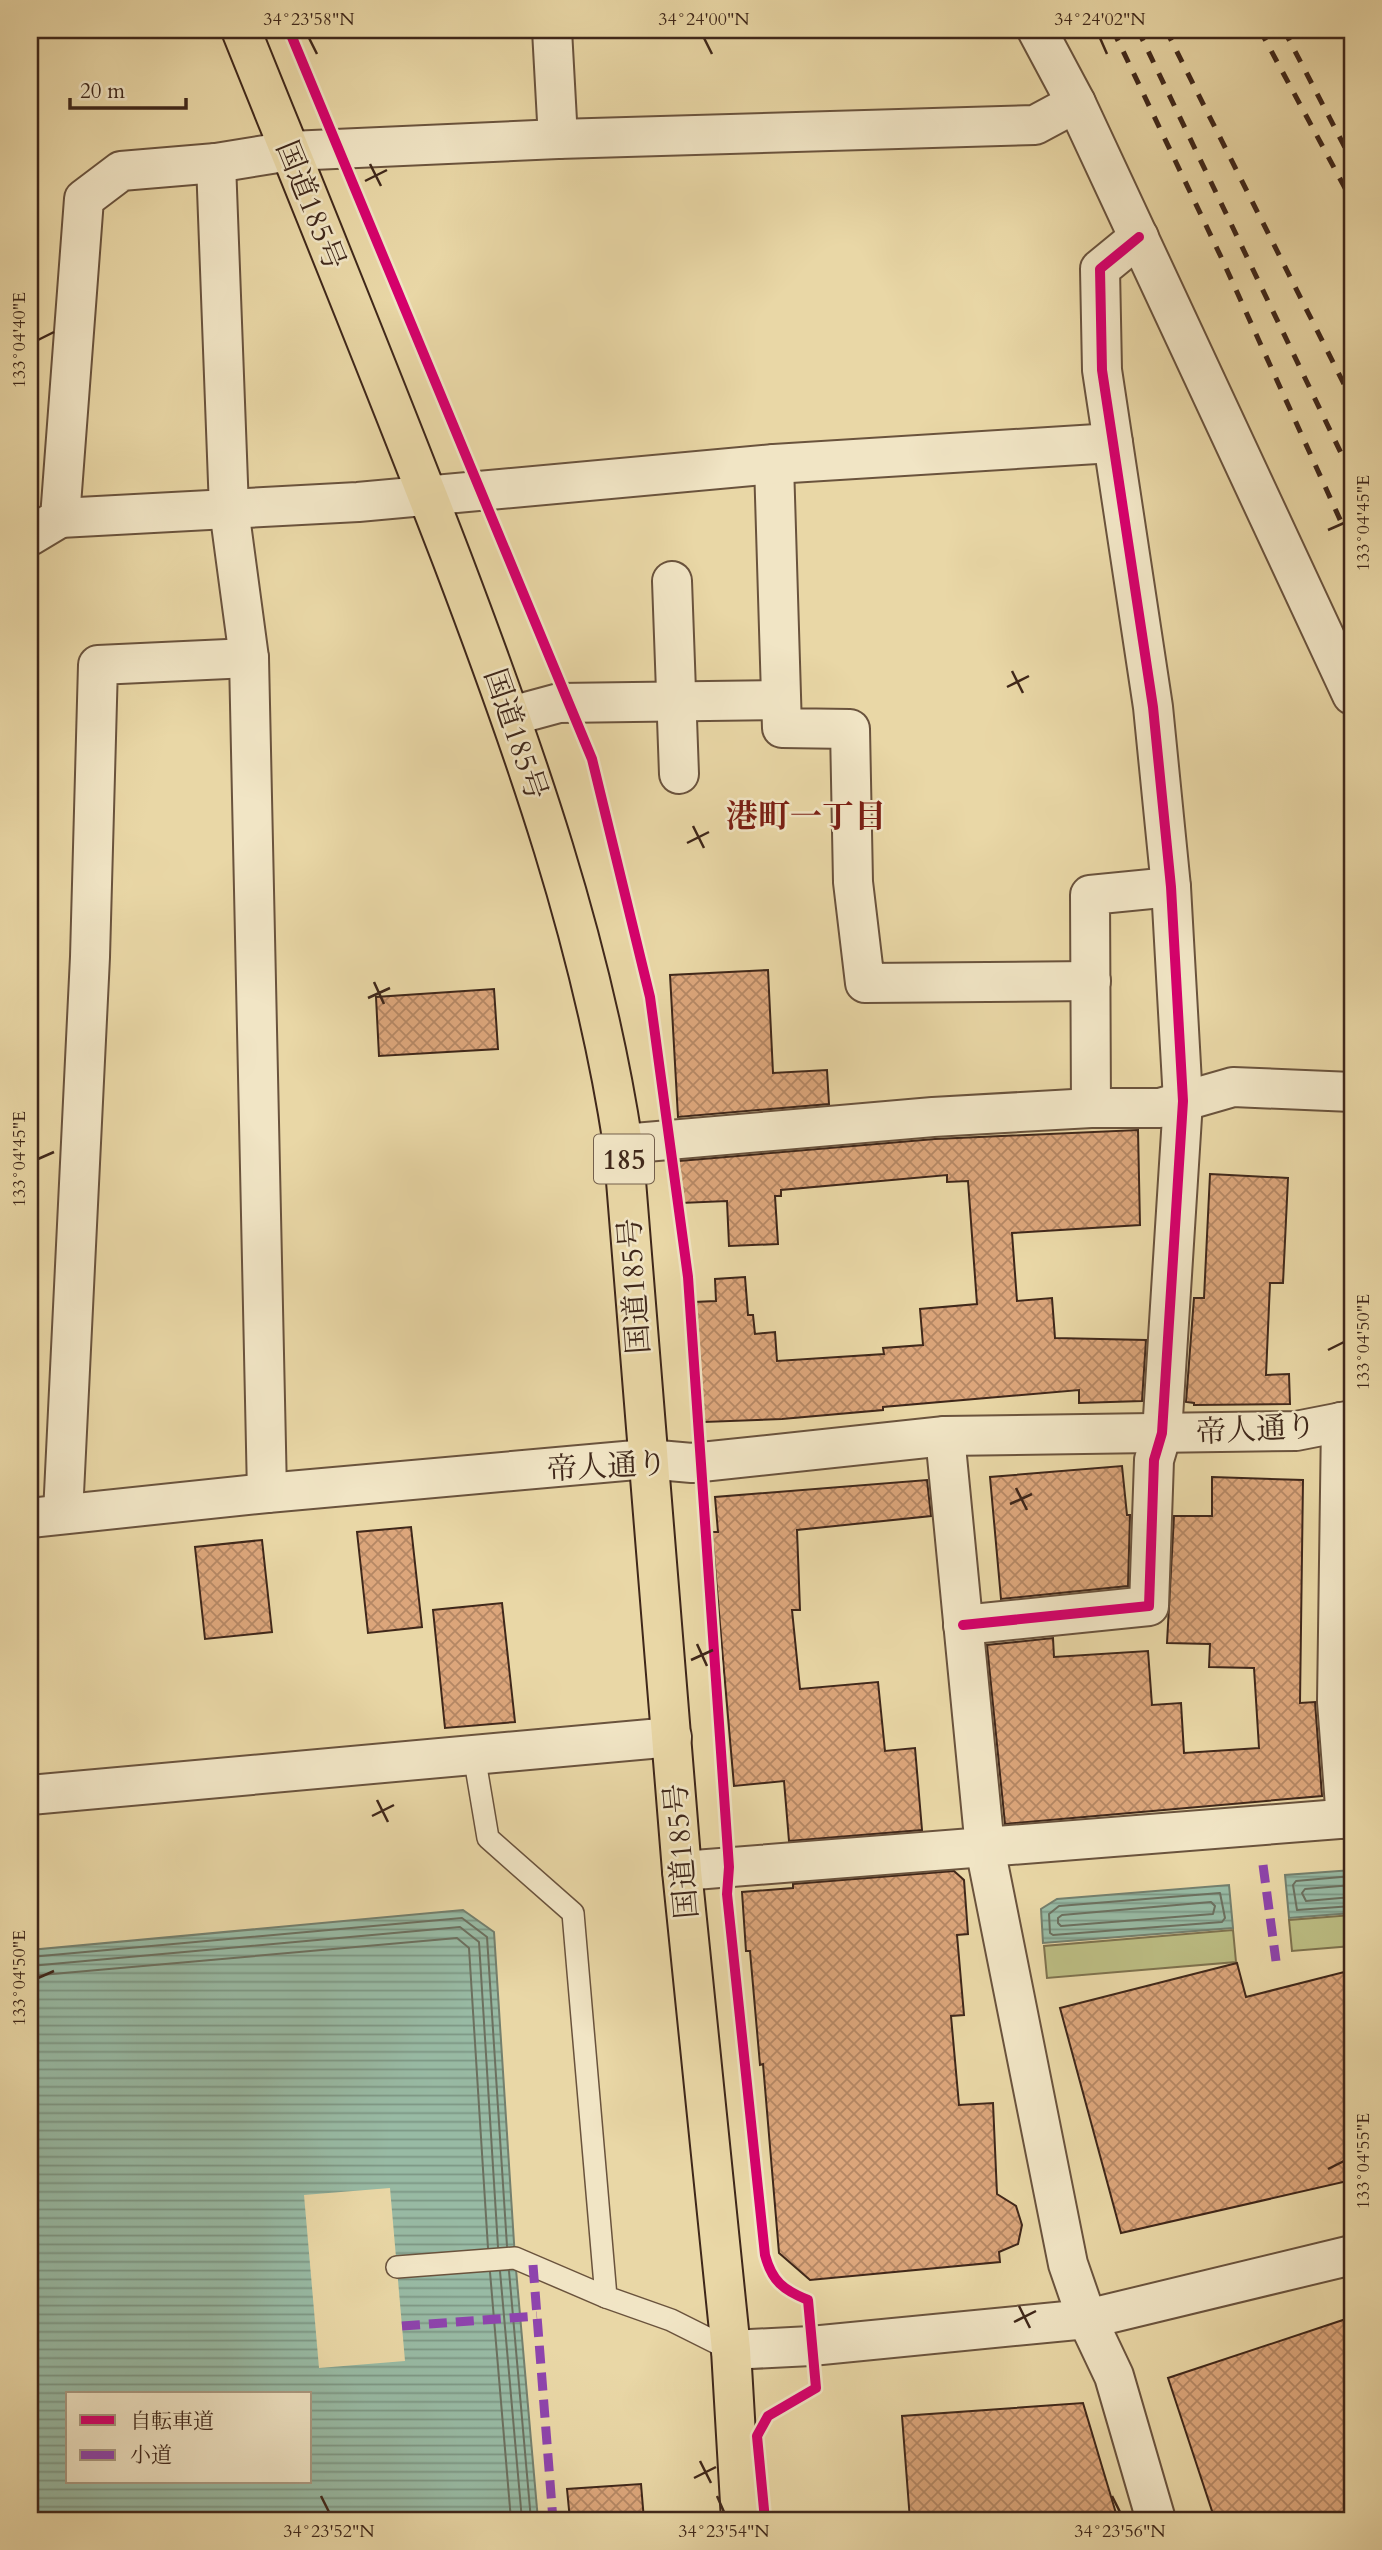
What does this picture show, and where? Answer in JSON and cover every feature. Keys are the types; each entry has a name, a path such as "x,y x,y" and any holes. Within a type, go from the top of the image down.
{"highway":[{"name":"国道185号","path":"241,30 427,495 512,716 584,951 610,1060 623,1144 682,1871 731,2350 741,2520"}],"street":[{"path":"552,30 558,139"},
{"path":"1037,30 1076,103 1352,695"},
{"path":"1076,103 1035,125 558,139 290,152 216,163 121,171 84,199 45,527 774,464 1113,443"},
{"path":"216,163 229,509 248,658 267,1493"},
{"path":"963,1625 1149,1606 1154,1460 1162,1433 1183,1101 1171,887 1153,707 1102,370 1100,269 1139,237"},
{"path":"774,464 782,729 850,729 853,882 864,983 1091,981"},
{"path":"672,581 680,774"},
{"path":"46,1516 90,957 98,665 248,658"},
{"path":"512,716 559,703 780,700"},
{"path":"1091,1108 1090,895 1171,887"},
{"path":"623,1144 933,1117 1091,1108 1160,1108 1233,1087 1352,1092"},
{"path":"682,1871 1349,1819 1337,1702 1346,1421"},
{"name":"帝人通り","path":"46,1516 267,1493 647,1460 692,1463 945,1436 1296,1432 1346,1421"},
{"path":"945,1436 985,1848 1068,2264 1087,2319 1114,2376 1156,2520"},
{"path":"30,1795 672,1737"},
{"path":"731,2350 811,2346 1087,2319 1352,2255"}],"lane":[{"path":"474,1755 488,1838 573,1913 606,2297"},
{"path":"397,2267 515,2258 606,2297 671,2320 731,2350"}],"green space":[{"path":"1352,1915 1352,1946 1292,1951 1289,1920"},
{"path":"1233,1930 1236,1962 1047,1978 1044,1946"}],"water":[{"path":"1352,1870 1352,1913 1289,1918 1285,1875"},
{"path":"1229,1885 1233,1928 1043,1943 1041,1909 1057,1899"},
{"path":"463,1910 494,1932 515,2258 538,2520 30,2520 30,1950"}],"pier":[{"path":"390,2188 405,2361 319,2368 304,2195"}],"building":[{"path":"768,970 773,1073 827,1070 829,1104 678,1117 670,975"},
{"path":"494,989 498,1049 379,1056 376,997"},
{"path":"1138,1130 1140,1225 1012,1233 1017,1301 1052,1298 1055,1338 1146,1340 1142,1401 1079,1403 1079,1390 883,1407 883,1410 782,1419 704,1422 694,1302 716,1301 715,1279 745,1277 748,1315 753,1315 755,1334 775,1332 777,1361 884,1354 883,1348 923,1345 920,1309 977,1304 968,1181 947,1182 947,1175 781,1190 781,1196 775,1196 778,1244 729,1246 727,1201 681,1203 679,1161 935,1139"},
{"path":"1210,1174 1288,1178 1283,1283 1270,1283 1266,1375 1289,1374 1290,1404 1194,1405 1186,1402 1194,1298 1204,1298"},
{"path":"1122,1466 1127,1515 1130,1515 1128,1586 1001,1599 990,1477"},
{"path":"1212,1477 1303,1480 1300,1703 1315,1702 1322,1796 1005,1824 987,1645 1053,1638 1054,1657 1148,1651 1152,1705 1181,1703 1184,1753 1259,1748 1254,1668 1209,1667 1210,1644 1167,1643 1174,1516 1212,1516"},
{"path":"927,1480 931,1516 797,1530 800,1610 792,1610 800,1689 878,1682 885,1751 915,1748 922,1830 789,1841 784,1781 734,1786 712,1532 718,1532 715,1497"},
{"path":"411,1527 422,1627 368,1633 357,1532"},
{"path":"262,1540 272,1632 205,1639 195,1547"},
{"path":"502,1603 515,1722 445,1728 433,1610"},
{"path":"954,1871 964,1880 968,1934 957,1935 964,2015 951,2016 959,2105 993,2103 997,2194 1016,2206 1022,2225 1018,2244 999,2252 1000,2262 810,2280 779,2253 763,2064 760,2065 750,1951 746,1951 742,1892 793,1888 793,1884"},
{"path":"1237,1963 1246,1997 1352,1970 1352,2180 1121,2233 1060,2008"},
{"path":"1352,2317 1352,2520 1215,2520 1168,2378"},
{"path":"1083,2403 1118,2520 910,2520 902,2416"},
{"path":"641,2484 644,2520 570,2520 567,2489"}],"railway":[{"path":"1113,30 1222,259 1352,546"},
{"path":"1138,30 1352,476"},
{"path":"1166,30 1352,400"},
{"path":"1260,30 1352,201"},
{"path":"1284,30 1352,161"}],"marked path":[{"path":"1263,1865 1276,1961"},
{"path":"533,2265 553,2520"},
{"path":"402,2326 537,2316"}],"cycle path":[{"path":"289,30 592,759 650,997 688,1277 729,1867 727,1894 765,2255 775,2278 792,2292 808,2300 816,2388 768,2416 757,2436 765,2520"},
{"path":"963,1625 1149,1606 1154,1460 1162,1433 1183,1101 1171,887 1153,707 1102,370 1100,269 1139,237"}],"district":[{"name":"港町一丁目","path":"806,816"}]}
